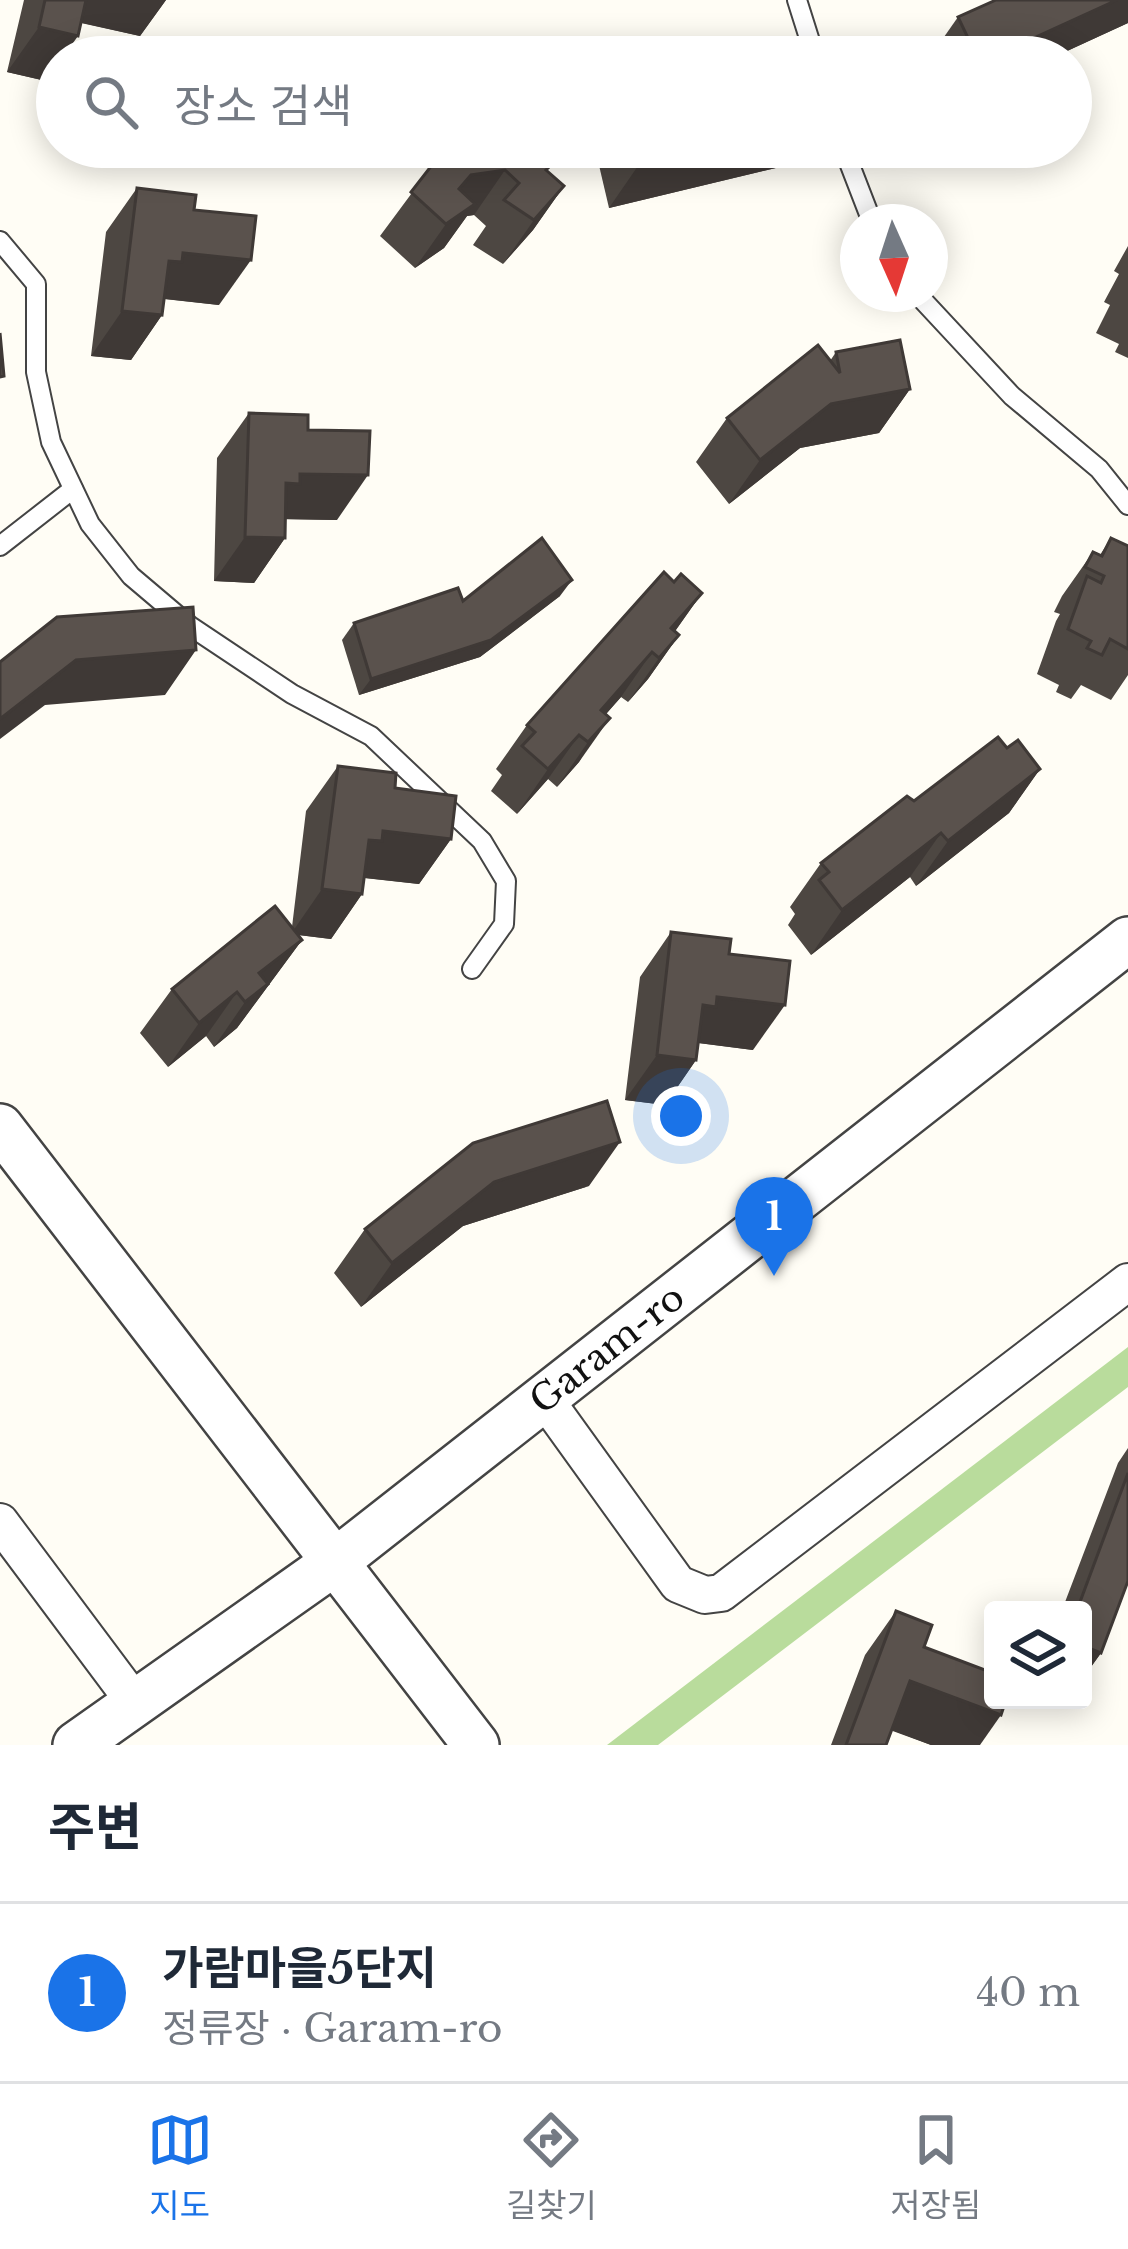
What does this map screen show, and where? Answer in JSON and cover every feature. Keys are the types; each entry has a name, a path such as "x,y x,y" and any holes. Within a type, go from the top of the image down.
{"street":[{"name":"Garam-ro","path":"76,1745 133,1700 335,1562 1128,940"},
{"path":"0,1127 476,1745"},
{"path":"544,1398 678,1584 705,1595 721,1594 1128,1282"},
{"path":"0,1522 133,1700"}],"lane":[{"path":"797,0 808,36"},
{"path":"851,168 865,204"},
{"path":"0,241 36,284 36,372 51,442 90,524 131,576 175,614 292,694 371,736 482,842 506,881 504,925 472,969"},
{"path":"934,312 1012,396 1099,469 1128,505"},
{"path":"0,545 73,489"}],"green space":[{"path":"1128,1347 1128,1387 658,1745 607,1745"}],"building":[{"path":"45,0 86,0 78,36 39,27"},
{"path":"996,0 1117,0 1038,36 967,36 958,17"},
{"path":"430,168 548,168 564,186 534,220 504,200 519,183 505,170 471,175 459,189 475,204 446,224 411,192"},
{"path":"137,188 196,195 194,210 256,216 251,260 183,253 182,262 169,261 162,315 122,311"},
{"path":"900,340 910,389 831,404 760,460 727,418 818,345 840,373 836,352"},
{"path":"249,413 308,415 308,430 370,431 368,475 300,474 300,484 286,483 285,538 245,537"},
{"path":"542,538 572,580 491,640 371,679 354,623 458,588 463,601"},
{"path":"1111,538 1128,546 1128,649 1110,639 1102,655 1087,648 1091,641 1068,629 1087,576 1101,583 1104,576 1085,567 1093,552 1102,556"},
{"path":"664,572 674,582 681,574 702,593 671,628 679,635 659,658 652,652 601,710 610,718 588,742 579,735 548,769 522,746 535,732 527,725"},
{"path":"193,607 196,650 76,660 0,719 0,662 57,617"},
{"path":"998,737 1007,748 1018,740 1040,769 948,841 941,833 842,910 819,880 829,872 821,863 907,796 914,801"},
{"path":"338,766 396,773 395,788 456,796 451,839 383,831 382,841 369,840 362,894 322,889"},
{"path":"275,906 302,940 259,973 268,984 245,1002 237,992 199,1023 172,989"},
{"path":"671,932 731,939 729,954 790,961 785,1005 717,997 716,1007 703,1005 696,1060 657,1055"},
{"path":"607,1101 620,1142 494,1182 392,1263 365,1229 473,1143"},
{"path":"1128,1473 1128,1581 1101,1653 1092,1650 1092,1601 1080,1601"},
{"path":"896,1611 932,1625 924,1647 984,1670 984,1709 910,1681 886,1745 846,1745"}],"place":[{"name":"가람마을5단지","path":"774,1276"}]}
